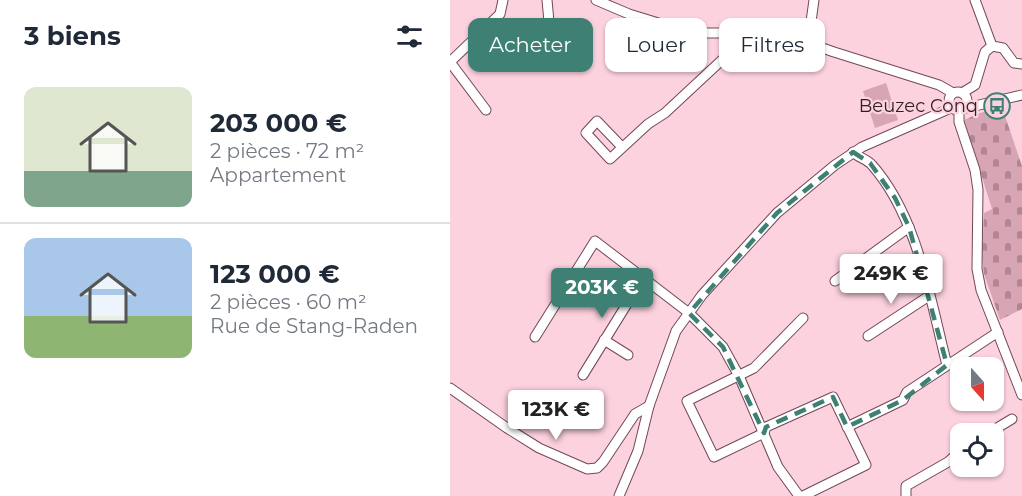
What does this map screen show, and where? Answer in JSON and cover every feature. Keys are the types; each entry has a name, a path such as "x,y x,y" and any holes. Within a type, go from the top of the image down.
{"street":[{"path":"486,110 450,63 500,14 503,0 496,0"},
{"path":"548,0 549,18"},
{"path":"596,0 691,33 719,33"},
{"path":"811,18 814,0"},
{"path":"975,0 992,46"},
{"path":"992,46 1003,48 1014,63 1022,64"},
{"path":"992,46 986,52 975,85 948,100 957,109 975,170 978,190 977,269 981,290 1022,395"},
{"path":"619,496 638,451 649,406 676,331 702,296 777,213 834,165 870,144 966,105 967,99 939,85 825,48"},
{"path":"622,147 664,113 719,62"},
{"path":"957,109 1022,95"},
{"path":"870,144 870,163"},
{"path":"853,152 870,163 895,198 909,227 947,365"},
{"path":"835,281 909,227"},
{"path":"535,337 595,241 689,313 723,347 739,376 764,433 778,467 801,496 866,465 833,397 766,427 764,433 714,457 687,401 739,376 754,368 803,318"},
{"path":"583,375 644,278"},
{"path":"867,336 929,296"},
{"path":"847,427 903,400 907,392 998,332"},
{"path":"604,340 628,356"},
{"path":"450,388 539,448 588,469 597,468 603,462 635,414 649,406"},
{"path":"1004,424 1012,419"},
{"path":"906,496 906,486 950,460"}],"highlighted area":[{"path":"853,152 870,163 895,198 909,227 947,365 903,400 847,427 833,397 766,427 764,433 723,347 689,313 777,213"}],"green space":[{"path":"886,83 898,120 875,128 863,91"},
{"path":"1002,107 1022,166 1022,309 1000,320 984,274 982,257 984,213 992,209 964,120"}],"place":[{"name":"Beuzec Conq","path":"997,106"}]}
